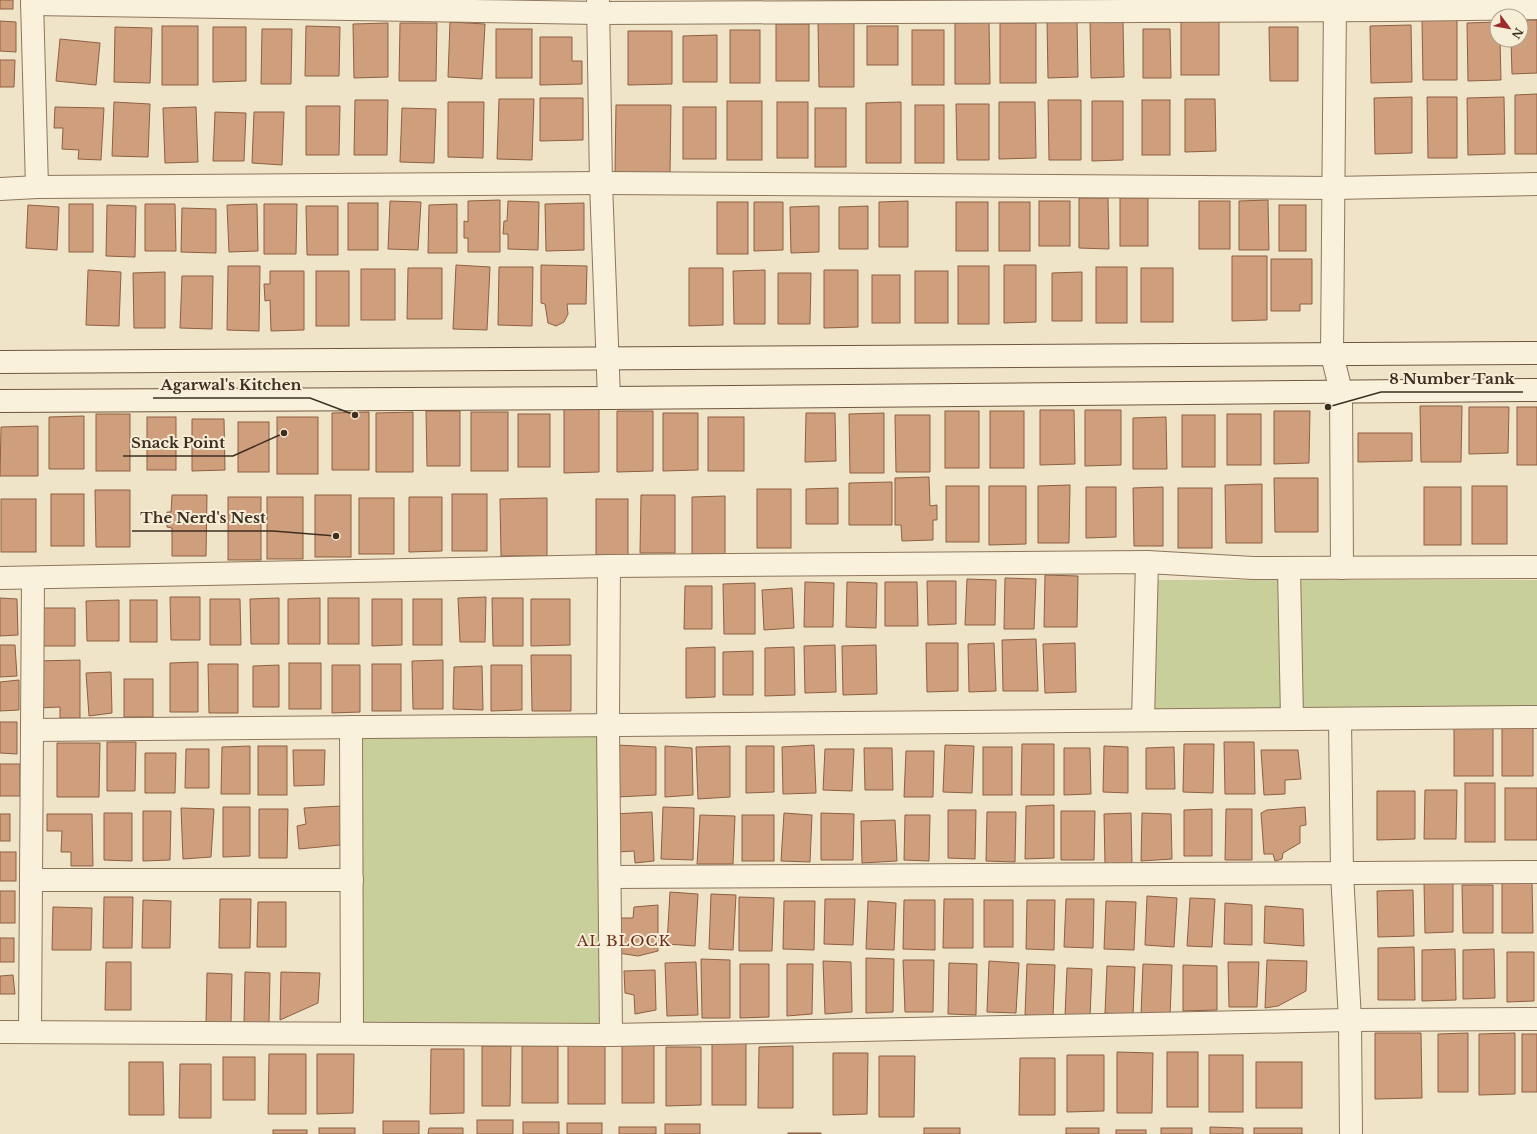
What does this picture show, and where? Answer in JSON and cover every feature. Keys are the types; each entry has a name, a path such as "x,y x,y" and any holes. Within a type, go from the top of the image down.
{"street":[{"path":"37,187 32,2 598,6 1335,5 1537,8"},
{"path":"1335,5 1332,188 1332,356 1341,391 1342,568"},
{"path":"598,6 601,183 609,398"},
{"path":"0,189 37,187 601,183 1332,188 1537,184"},
{"path":"0,362 607,358 1332,356 1537,353"},
{"path":"0,401 609,398 1537,390"},
{"path":"0,578 609,566 1147,562 1253,568 1537,567"},
{"path":"1143,720 1147,562"},
{"path":"609,566 608,725 611,1035"},
{"path":"1289,568 1292,719"},
{"path":"30,1031 33,578"},
{"path":"32,730 1143,720 1340,720 1537,717"},
{"path":"1340,720 1342,872 1350,1020 1351,1134"},
{"path":"351,727 352,1033"},
{"path":"610,877 1537,872"},
{"path":"32,880 352,880"},
{"path":"0,1032 611,1035 1350,1020 1537,1020"}],"green space":[{"path":"1153,580 1537,580 1537,709 1150,710"},
{"path":"362,733 600,735 602,1024 358,1022"}],"building":[{"path":"0,0 13,0 13,9 0,9"},
{"path":"1457,19 1457,80 1423,80 1422,20"},
{"path":"1090,20 1123,20 1124,77 1091,78"},
{"path":"1529,20 1537,20 1537,73 1512,74 1511,48 1529,48"},
{"path":"0,21 16,22 16,52 0,51"},
{"path":"1047,21 1077,21 1078,77 1048,78"},
{"path":"1181,21 1219,21 1219,75 1181,75"},
{"path":"450,22 485,24 482,79 448,77"},
{"path":"818,22 854,22 854,87 819,87"},
{"path":"989,22 990,84 955,84 955,23"},
{"path":"1489,22 1489,48 1500,48 1501,80 1468,81 1467,23"},
{"path":"388,23 388,77 354,78 353,24"},
{"path":"400,23 437,23 436,81 399,81"},
{"path":"1000,23 1036,23 1036,83 1000,83"},
{"path":"776,24 809,24 809,81 776,81"},
{"path":"1411,25 1412,82 1371,83 1370,26"},
{"path":"162,26 198,26 198,85 162,85"},
{"path":"306,26 340,27 339,76 305,76"},
{"path":"867,26 898,26 898,65 867,65"},
{"path":"115,27 152,28 150,83 114,82"},
{"path":"213,27 246,27 246,81 213,82"},
{"path":"1269,27 1298,27 1298,81 1270,81"},
{"path":"262,29 292,29 291,84 261,84"},
{"path":"496,29 532,29 532,78 496,78"},
{"path":"1143,29 1170,29 1171,78 1143,78"},
{"path":"730,30 760,30 760,83 730,83"},
{"path":"912,30 944,30 944,85 912,85"},
{"path":"628,31 672,31 672,84 628,85"},
{"path":"717,35 717,82 683,82 683,36"},
{"path":"540,37 572,37 572,61 582,61 582,84 540,85"},
{"path":"60,39 100,43 96,85 56,81"},
{"path":"0,60 15,60 14,87 0,87"},
{"path":"1537,94 1537,154 1515,154 1515,95"},
{"path":"1412,97 1412,153 1375,154 1374,98"},
{"path":"1427,97 1457,97 1457,158 1428,158"},
{"path":"1504,97 1505,154 1468,155 1467,98"},
{"path":"540,98 583,98 583,140 540,141"},
{"path":"499,99 534,99 532,160 497,159"},
{"path":"1185,99 1215,99 1216,151 1185,152"},
{"path":"355,100 388,100 387,155 354,155"},
{"path":"1048,100 1081,100 1081,160 1049,160"},
{"path":"1142,100 1170,100 1170,155 1142,155"},
{"path":"727,101 762,101 762,160 727,160"},
{"path":"1092,101 1123,101 1123,160 1092,161"},
{"path":"114,102 150,104 148,157 112,156"},
{"path":"448,102 484,102 483,158 448,157"},
{"path":"777,102 808,102 808,158 777,158"},
{"path":"901,102 901,163 866,163 866,103"},
{"path":"999,102 1035,102 1036,158 999,159"},
{"path":"956,104 989,104 989,160 957,160"},
{"path":"616,105 671,105 670,173 615,172"},
{"path":"915,105 944,105 944,163 915,163"},
{"path":"306,106 340,106 339,155 306,155"},
{"path":"55,107 104,108 101,160 78,159 79,150 62,149 63,128 54,128"},
{"path":"196,107 198,162 165,163 163,108"},
{"path":"683,107 716,107 716,159 683,159"},
{"path":"402,108 436,109 434,163 400,162"},
{"path":"815,108 846,108 846,167 815,167"},
{"path":"215,112 246,113 244,161 213,161"},
{"path":"254,112 284,112 282,165 252,163"},
{"path":"1079,198 1108,198 1109,249 1079,248"},
{"path":"1120,198 1148,198 1148,246 1120,246"},
{"path":"500,200 500,252 468,252 468,238 464,238 464,221 468,222 468,201"},
{"path":"1268,200 1269,250 1239,250 1239,201"},
{"path":"390,201 421,202 418,250 388,249"},
{"path":"508,201 539,202 538,250 508,249 508,234 503,234 504,221 507,221"},
{"path":"908,201 908,247 879,247 879,202"},
{"path":"1039,201 1070,201 1070,246 1039,246"},
{"path":"1199,201 1230,201 1230,249 1199,249"},
{"path":"717,202 748,202 748,254 717,254"},
{"path":"754,202 783,202 783,250 754,251"},
{"path":"956,202 988,202 988,251 956,251"},
{"path":"999,202 1030,202 1030,251 999,251"},
{"path":"348,203 378,203 378,250 348,250"},
{"path":"584,203 584,250 546,251 545,204"},
{"path":"69,204 93,204 93,252 69,252"},
{"path":"145,204 175,204 176,251 145,251"},
{"path":"257,204 258,251 229,252 227,205"},
{"path":"264,204 297,204 296,254 264,254"},
{"path":"457,204 457,253 428,253 429,205"},
{"path":"28,205 59,207 57,250 26,248"},
{"path":"107,205 136,206 135,257 106,256"},
{"path":"1279,205 1306,205 1306,251 1279,251"},
{"path":"306,206 338,206 338,255 307,255"},
{"path":"819,206 819,252 791,253 790,207"},
{"path":"868,206 868,249 839,249 839,207"},
{"path":"182,208 216,209 216,253 181,252"},
{"path":"1232,256 1267,256 1267,320 1232,321"},
{"path":"1271,259 1312,259 1312,304 1300,304 1300,311 1271,311"},
{"path":"456,265 490,267 487,330 453,329"},
{"path":"541,265 587,266 586,304 567,304 568,314 564,322 556,326 548,323 545,304 541,303"},
{"path":"1004,265 1036,265 1036,322 1004,323"},
{"path":"228,266 260,266 259,331 227,330"},
{"path":"958,266 989,266 989,324 958,324"},
{"path":"499,267 533,267 532,326 498,325"},
{"path":"1096,267 1127,267 1127,323 1096,323"},
{"path":"408,268 442,268 442,319 407,319"},
{"path":"689,268 723,268 723,325 689,326"},
{"path":"1141,268 1173,268 1173,322 1141,322"},
{"path":"361,269 395,269 395,320 361,320"},
{"path":"88,270 121,272 119,326 86,325"},
{"path":"765,270 765,324 734,324 733,271"},
{"path":"824,270 858,270 858,327 824,328"},
{"path":"270,271 304,271 304,330 271,331 270,300 265,301 264,284 270,284"},
{"path":"316,271 349,271 349,326 316,326"},
{"path":"915,271 948,271 948,323 915,323"},
{"path":"165,272 165,328 134,328 133,273"},
{"path":"1082,272 1082,321 1052,321 1052,273"},
{"path":"778,273 811,273 810,324 778,324"},
{"path":"872,275 900,275 900,323 872,323"},
{"path":"182,276 213,276 212,329 180,328"},
{"path":"1420,406 1462,406 1461,462 1421,462"},
{"path":"1469,407 1509,407 1508,453 1469,454"},
{"path":"1517,407 1537,407 1537,465 1517,465"},
{"path":"564,409 599,409 599,472 564,473"},
{"path":"1040,410 1074,410 1075,464 1040,465"},
{"path":"1085,410 1121,410 1121,465 1085,466"},
{"path":"426,411 460,411 460,466 427,466"},
{"path":"617,411 653,411 653,471 617,472"},
{"path":"945,411 979,411 979,468 945,468"},
{"path":"990,411 1024,411 1024,468 990,468"},
{"path":"1274,411 1310,411 1309,463 1274,464"},
{"path":"369,412 369,470 332,470 332,413"},
{"path":"413,412 413,472 376,472 376,413"},
{"path":"471,412 508,412 508,471 471,471"},
{"path":"663,413 698,413 698,470 663,471"},
{"path":"806,413 835,413 836,461 805,462"},
{"path":"884,413 884,473 850,473 849,414"},
{"path":"96,414 130,414 130,471 96,471"},
{"path":"518,414 550,414 550,467 518,467"},
{"path":"1227,414 1261,414 1261,465 1227,465"},
{"path":"895,415 930,415 930,472 896,472"},
{"path":"1182,415 1215,415 1215,467 1182,467"},
{"path":"84,416 84,469 49,469 49,417"},
{"path":"147,417 176,417 176,470 147,470"},
{"path":"277,417 318,417 318,474 277,474"},
{"path":"708,417 744,417 744,471 708,471"},
{"path":"1166,417 1167,469 1133,469 1133,418"},
{"path":"192,419 224,419 225,470 192,471"},
{"path":"238,422 269,422 269,472 238,472"},
{"path":"38,426 38,476 0,476 1,427"},
{"path":"1358,433 1412,433 1412,461 1358,462"},
{"path":"929,477 930,506 937,505 937,520 933,520 933,540 902,541 901,525 895,525 895,478"},
{"path":"1274,478 1318,478 1318,532 1275,532"},
{"path":"892,482 892,525 849,525 849,483"},
{"path":"1262,484 1262,543 1226,543 1225,485"},
{"path":"1070,485 1069,543 1038,543 1038,486"},
{"path":"946,486 979,486 979,542 946,542"},
{"path":"989,486 1026,486 1026,544 989,545"},
{"path":"1472,486 1507,486 1507,544 1472,544"},
{"path":"1086,487 1116,487 1116,537 1086,538"},
{"path":"1163,487 1163,546 1134,546 1133,488"},
{"path":"1424,487 1461,487 1461,545 1424,545"},
{"path":"838,488 838,524 806,524 806,489"},
{"path":"1178,488 1212,488 1212,548 1178,548"},
{"path":"757,489 791,489 791,548 757,548"},
{"path":"95,490 130,490 130,547 96,547"},
{"path":"51,494 84,494 84,546 51,546"},
{"path":"452,494 487,494 487,551 452,551"},
{"path":"172,495 207,495 206,556 172,556 172,528 167,527 167,512 171,512"},
{"path":"315,495 351,495 351,557 315,557"},
{"path":"641,495 675,495 675,553 640,553"},
{"path":"725,496 725,554 692,554 692,497"},
{"path":"228,497 261,497 261,560 228,560"},
{"path":"267,497 303,497 303,559 267,559"},
{"path":"409,497 442,497 442,551 409,552"},
{"path":"359,498 394,498 394,554 359,554"},
{"path":"547,498 547,556 501,556 500,499"},
{"path":"1,499 36,499 36,552 1,552"},
{"path":"596,499 628,499 628,555 596,555"},
{"path":"1045,575 1078,576 1077,627 1044,627"},
{"path":"1005,578 1036,579 1034,629 1004,629"},
{"path":"967,579 996,580 995,625 965,625"},
{"path":"927,581 956,581 956,624 928,625"},
{"path":"805,582 834,583 833,627 804,627"},
{"path":"847,582 877,583 876,628 846,627"},
{"path":"885,582 917,582 918,626 885,626"},
{"path":"755,583 755,634 724,634 723,584"},
{"path":"685,586 712,586 712,629 684,629"},
{"path":"792,588 794,628 764,630 762,590"},
{"path":"170,597 200,597 200,640 171,640"},
{"path":"486,597 485,642 460,642 458,598"},
{"path":"0,598 17,599 18,635 0,636"},
{"path":"279,598 279,644 251,644 250,599"},
{"path":"320,598 320,644 288,644 288,599"},
{"path":"328,598 359,598 359,644 328,644"},
{"path":"492,598 523,598 523,646 493,646"},
{"path":"210,599 240,599 241,645 210,645"},
{"path":"372,599 402,599 402,645 372,646"},
{"path":"413,599 442,599 442,645 413,645"},
{"path":"531,599 570,599 570,645 531,646"},
{"path":"119,600 119,641 87,641 86,601"},
{"path":"130,600 157,600 157,642 130,642"},
{"path":"40,608 75,608 75,646 41,646"},
{"path":"1036,639 1038,691 1003,691 1002,640"},
{"path":"926,643 958,643 958,691 927,692"},
{"path":"994,643 996,691 969,692 968,644"},
{"path":"1075,643 1076,692 1045,693 1043,644"},
{"path":"0,645 15,645 17,676 0,677"},
{"path":"835,645 836,692 805,693 804,646"},
{"path":"876,645 877,694 843,695 842,646"},
{"path":"715,647 715,697 686,698 686,648"},
{"path":"794,647 795,695 765,696 765,648"},
{"path":"753,651 753,695 723,695 723,652"},
{"path":"531,655 571,655 571,711 532,711"},
{"path":"80,660 80,718 60,718 60,707 37,708 36,661"},
{"path":"443,660 443,709 413,709 412,661"},
{"path":"198,662 198,712 170,712 170,663"},
{"path":"289,663 321,663 321,709 289,709"},
{"path":"208,664 238,664 238,713 209,713"},
{"path":"372,664 401,664 401,711 372,711"},
{"path":"279,665 279,707 253,707 253,666"},
{"path":"332,665 360,665 360,712 332,713"},
{"path":"491,665 522,665 522,710 491,711"},
{"path":"482,666 483,710 453,709 454,667"},
{"path":"111,672 112,713 89,716 86,673"},
{"path":"124,679 153,679 153,717 124,717"},
{"path":"19,680 19,710 0,711 0,682"},
{"path":"0,722 17,722 17,754 0,753"},
{"path":"1454,722 1493,722 1493,776 1454,776"},
{"path":"1533,722 1533,776 1502,776 1502,723"},
{"path":"107,742 136,742 135,791 107,791"},
{"path":"1224,742 1254,742 1255,794 1225,794"},
{"path":"57,743 100,743 99,797 57,797"},
{"path":"1022,744 1054,744 1054,795 1021,795"},
{"path":"1184,744 1214,744 1213,793 1183,792"},
{"path":"617,745 656,747 656,795 618,797"},
{"path":"814,745 816,793 783,794 782,747"},
{"path":"945,745 974,746 972,793 943,792"},
{"path":"250,746 250,794 221,794 222,747"},
{"path":"258,746 287,746 287,795 258,795"},
{"path":"665,746 692,748 693,795 665,797"},
{"path":"730,746 730,797 698,799 696,747"},
{"path":"746,746 774,746 774,792 746,793"},
{"path":"1104,746 1128,747 1128,793 1103,792"},
{"path":"983,747 1012,747 1012,795 983,795"},
{"path":"1174,747 1175,789 1146,789 1146,748"},
{"path":"864,748 892,748 893,790 865,790"},
{"path":"1064,748 1090,748 1091,794 1064,795"},
{"path":"186,749 209,749 209,788 185,788"},
{"path":"825,749 854,749 852,791 823,790"},
{"path":"293,750 325,750 324,785 294,786"},
{"path":"1261,750 1298,750 1301,779 1285,780 1285,794 1264,795"},
{"path":"906,751 934,751 933,797 904,797"},
{"path":"145,753 176,753 175,793 145,793"},
{"path":"0,764 20,764 20,796 0,796"},
{"path":"1465,783 1495,783 1495,842 1465,842"},
{"path":"1505,788 1537,788 1537,840 1505,840"},
{"path":"1425,790 1457,790 1456,839 1424,839"},
{"path":"1377,791 1415,791 1415,839 1377,840"},
{"path":"1054,805 1054,858 1025,859 1026,806"},
{"path":"341,806 340,845 299,849 297,826 306,824 304,808"},
{"path":"223,807 250,807 250,856 223,857"},
{"path":"663,807 694,808 693,860 661,859"},
{"path":"1305,807 1306,825 1300,826 1300,843 1283,853 1282,859 1275,861 1273,854 1264,854 1261,813 1267,810"},
{"path":"181,808 214,809 211,857 183,859"},
{"path":"259,809 288,809 287,858 259,858"},
{"path":"1212,809 1212,856 1184,856 1184,810"},
{"path":"1226,809 1252,809 1252,860 1225,860"},
{"path":"948,810 976,810 975,859 948,858"},
{"path":"143,811 171,811 170,860 143,861"},
{"path":"1061,811 1095,811 1094,860 1061,860"},
{"path":"652,812 654,861 635,863 634,851 618,852 613,814"},
{"path":"987,812 1016,812 1015,862 986,861"},
{"path":"104,813 132,813 132,861 104,860"},
{"path":"784,813 812,815 810,862 781,861"},
{"path":"821,813 854,814 853,860 821,860"},
{"path":"1131,813 1132,864 1105,865 1104,814"},
{"path":"1142,813 1171,814 1172,859 1141,861"},
{"path":"0,814 10,814 10,841 0,841"},
{"path":"47,814 92,814 93,866 71,866 71,852 61,852 62,831 47,831"},
{"path":"700,815 735,816 733,864 697,864"},
{"path":"742,815 774,815 774,861 742,861"},
{"path":"905,815 930,815 929,861 904,860"},
{"path":"895,820 897,861 862,863 861,821"},
{"path":"0,852 16,852 16,881 0,881"},
{"path":"1532,881 1533,933 1502,933 1502,882"},
{"path":"1424,882 1453,882 1453,932 1425,933"},
{"path":"1462,885 1493,885 1493,933 1463,933"},
{"path":"1413,890 1414,936 1378,937 1377,891"},
{"path":"0,891 15,891 15,923 0,923"},
{"path":"670,892 698,894 695,946 667,944"},
{"path":"711,894 736,895 733,950 709,949"},
{"path":"1147,896 1177,898 1174,947 1145,945"},
{"path":"104,897 133,897 132,948 103,948"},
{"path":"739,897 774,898 772,951 739,951"},
{"path":"1190,898 1215,899 1212,947 1187,946"},
{"path":"220,899 251,899 250,948 219,948"},
{"path":"825,899 855,899 853,945 824,944"},
{"path":"944,899 973,899 973,948 943,948"},
{"path":"1066,899 1094,899 1093,948 1064,947"},
{"path":"143,900 171,901 170,948 142,948"},
{"path":"904,900 935,900 935,950 903,949"},
{"path":"984,900 1013,900 1013,947 984,947"},
{"path":"1027,900 1055,900 1054,950 1026,949"},
{"path":"784,901 815,901 814,950 783,949"},
{"path":"868,901 896,903 894,950 866,949"},
{"path":"1106,901 1136,902 1134,950 1104,949"},
{"path":"258,902 286,902 286,947 257,947"},
{"path":"1225,903 1252,905 1252,945 1224,944"},
{"path":"658,905 658,951 638,956 611,952 618,918 633,918 634,907"},
{"path":"1265,906 1303,909 1304,946 1264,943"},
{"path":"53,907 92,908 91,950 52,950"},
{"path":"0,938 14,938 14,962 0,962"},
{"path":"1414,947 1415,1000 1378,1000 1378,948"},
{"path":"1455,949 1456,1000 1422,1001 1422,950"},
{"path":"1494,949 1495,998 1463,999 1463,950"},
{"path":"1507,952 1534,952 1534,1001 1507,1002"},
{"path":"866,958 894,959 893,1012 866,1013"},
{"path":"701,959 730,960 730,1018 702,1018"},
{"path":"903,960 934,960 933,1012 905,1012"},
{"path":"1267,960 1307,961 1306,991 1278,1006 1265,1008"},
{"path":"823,961 851,962 852,1012 825,1014"},
{"path":"989,961 1019,963 1016,1013 987,1012"},
{"path":"106,962 131,962 131,1010 105,1010"},
{"path":"696,962 698,1015 667,1016 665,963"},
{"path":"1228,962 1259,962 1257,1007 1229,1007"},
{"path":"949,963 977,964 976,1015 948,1014"},
{"path":"740,964 769,964 769,1017 740,1018"},
{"path":"787,964 813,964 812,1014 787,1016"},
{"path":"1027,964 1055,965 1053,1016 1025,1015"},
{"path":"1143,964 1172,965 1170,1016 1141,1015"},
{"path":"1183,965 1217,966 1217,1010 1183,1011"},
{"path":"1107,966 1135,967 1133,1015 1105,1013"},
{"path":"1067,968 1092,969 1090,1017 1065,1016"},
{"path":"655,970 656,1010 635,1014 634,995 625,993 624,971"},
{"path":"245,972 270,973 269,1023 244,1023"},
{"path":"281,972 320,973 318,1003 280,1020"},
{"path":"207,973 232,974 231,1024 206,1024"},
{"path":"13,975 15,994 0,994 0,976"},
{"path":"1375,1033 1421,1033 1422,1098 1375,1099"},
{"path":"1468,1033 1468,1092 1438,1092 1438,1034"},
{"path":"1515,1033 1515,1094 1479,1095 1479,1034"},
{"path":"1522,1034 1537,1034 1537,1092 1522,1092"},
{"path":"712,1042 746,1042 746,1105 712,1105"},
{"path":"568,1044 605,1044 605,1104 568,1104"},
{"path":"622,1044 654,1044 654,1103 622,1103"},
{"path":"482,1046 511,1046 510,1106 482,1106"},
{"path":"522,1046 558,1046 558,1103 522,1103"},
{"path":"793,1046 793,1108 758,1108 759,1047"},
{"path":"666,1047 701,1047 701,1105 666,1106"},
{"path":"431,1049 464,1049 464,1113 430,1114"},
{"path":"1117,1052 1153,1053 1152,1113 1117,1113"},
{"path":"1167,1052 1198,1052 1198,1107 1167,1107"},
{"path":"833,1053 868,1053 867,1114 833,1115"},
{"path":"269,1054 306,1054 306,1114 268,1114"},
{"path":"317,1054 354,1054 353,1113 317,1114"},
{"path":"1067,1055 1104,1055 1104,1111 1067,1112"},
{"path":"1209,1055 1243,1055 1243,1112 1209,1112"},
{"path":"879,1056 915,1056 914,1117 879,1117"},
{"path":"223,1057 255,1057 255,1100 223,1100"},
{"path":"1020,1058 1055,1058 1055,1115 1019,1115"},
{"path":"129,1062 163,1062 164,1115 129,1115"},
{"path":"1256,1062 1302,1062 1302,1108 1256,1108"},
{"path":"180,1064 211,1064 211,1118 179,1118"},
{"path":"477,1120 513,1120 513,1134 477,1134"},
{"path":"383,1121 419,1121 419,1134 383,1134"},
{"path":"523,1122 559,1122 559,1134 523,1134"},
{"path":"567,1123 602,1123 602,1134 567,1134"},
{"path":"665,1124 700,1124 700,1134 665,1134"},
{"path":"619,1127 656,1127 656,1134 619,1134"},
{"path":"1210,1127 1243,1128 1243,1134 1210,1134"},
{"path":"319,1128 355,1128 355,1134 319,1134"},
{"path":"429,1128 463,1128 463,1134 428,1134"},
{"path":"924,1128 960,1128 960,1134 924,1134"},
{"path":"1066,1128 1099,1128 1099,1134 1066,1134"},
{"path":"1161,1128 1192,1128 1192,1134 1161,1134"},
{"path":"1254,1128 1302,1128 1302,1134 1254,1134"},
{"path":"273,1130 307,1130 307,1134 273,1134"},
{"path":"1116,1130 1146,1130 1146,1134 1116,1134"},
{"path":"821,1133 821,1134 788,1134"}],"place":[{"name":"8 Number Tank","path":"1328,407"},
{"name":"Agarwal's Kitchen","path":"355,415"},
{"name":"Snack Point","path":"284,433"},
{"name":"The Nerd's Nest","path":"336,536"}],"district":[{"name":"AL BLOCK","path":"624,941"}]}
